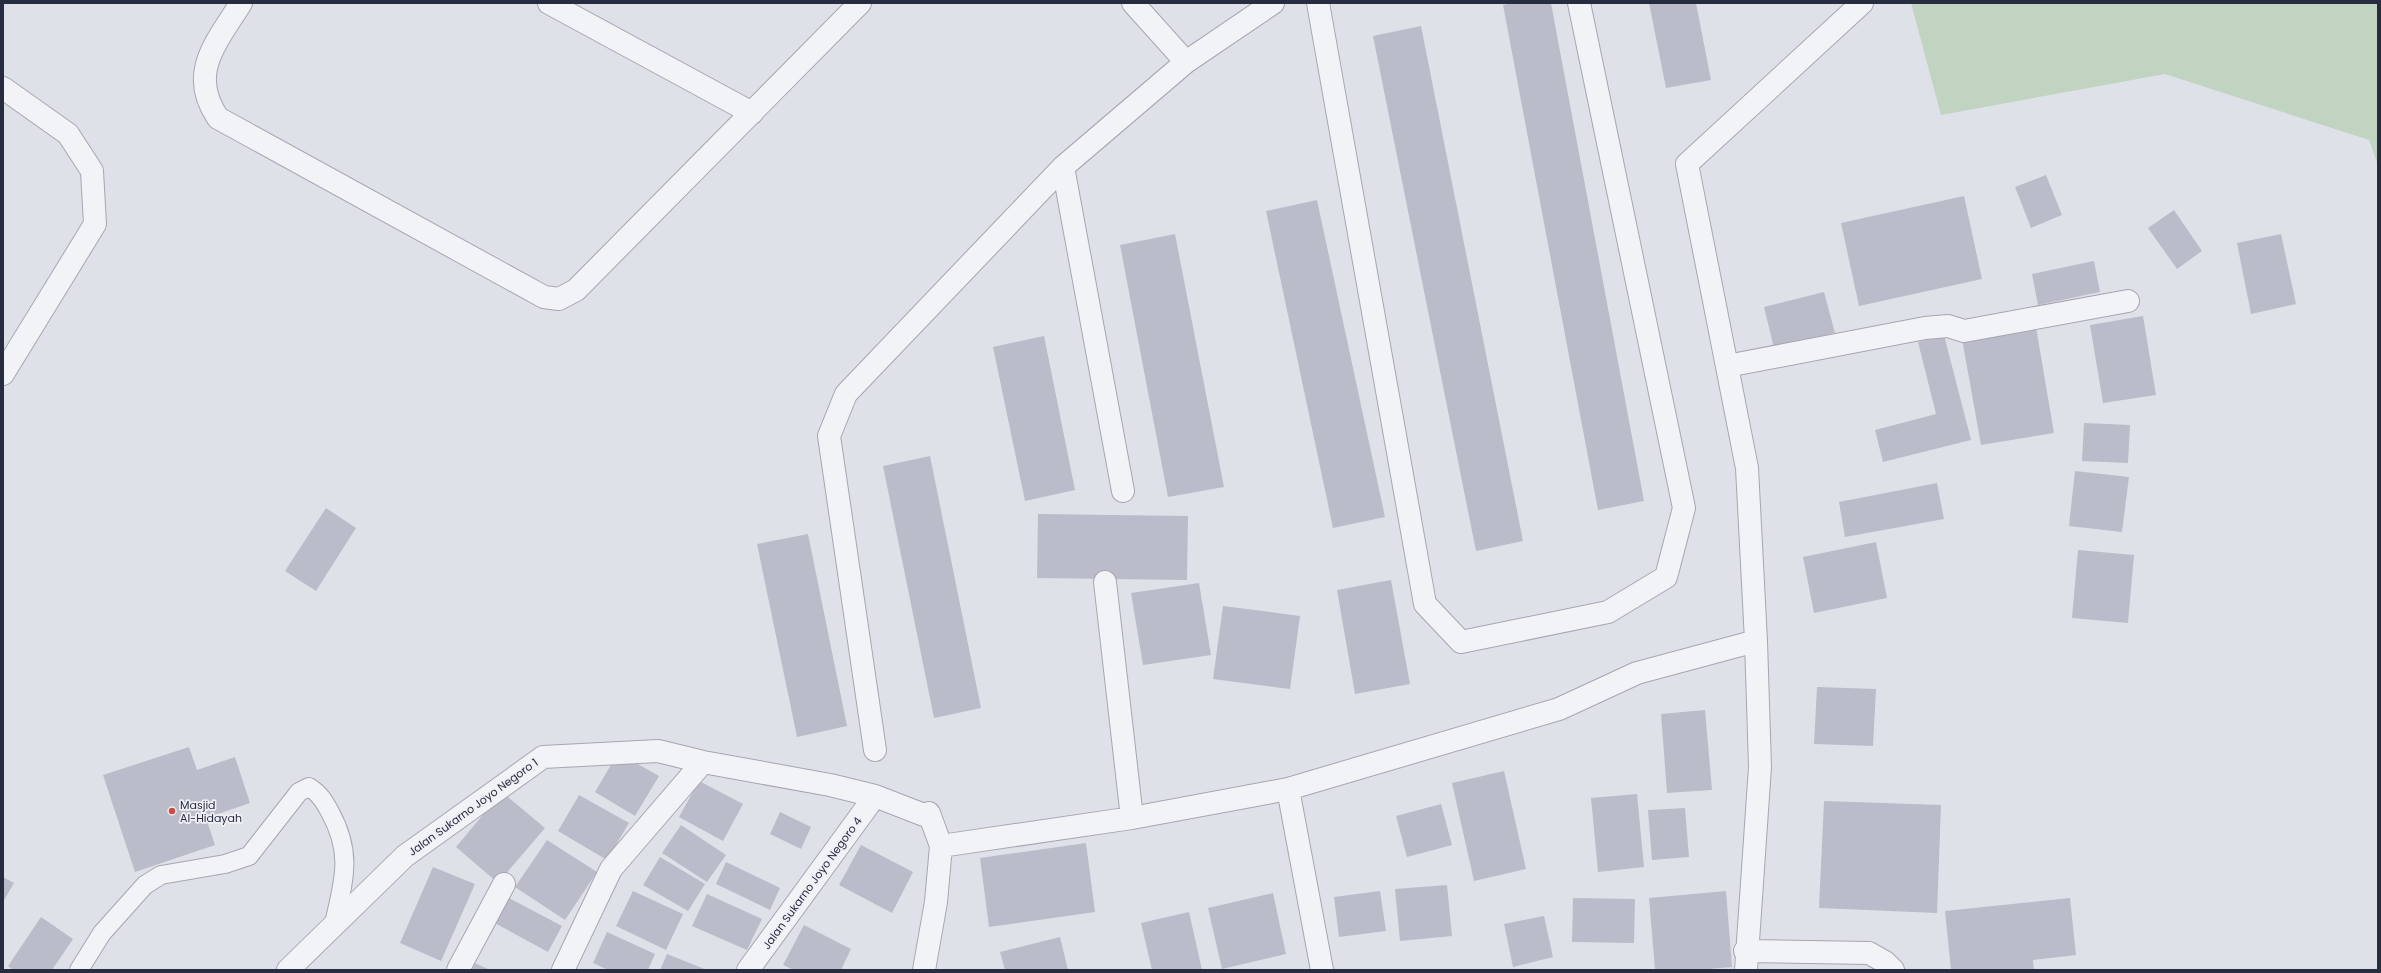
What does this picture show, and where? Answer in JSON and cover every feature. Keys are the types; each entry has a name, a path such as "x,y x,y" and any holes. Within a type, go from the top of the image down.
{"street":[{"path":"240,3 208,56 204,71 205,92 209,106 218,118 544,297 559,299 576,290 860,3"},
{"path":"549,3 752,113"},
{"path":"1133,3 1186,62"},
{"path":"875,750 829,436 846,394 1062,167 1186,62 1273,3"},
{"path":"1318,3 1425,604 1461,642 1608,612 1615,608 1666,577 1684,508 1579,3"},
{"path":"1862,3 1687,164 1747,468 1756,641 1760,767 1746,960 1869,953 1885,962 1893,970"},
{"path":"3,88 68,134 92,171 95,224 3,374"},
{"path":"1062,167 1123,491"},
{"path":"1727,366 1925,328 1948,326 1964,331 2128,301"},
{"path":"1105,582 1132,818"},
{"path":"924,970 936,902 941,846 1132,818 1288,789 1558,709 1637,673 1756,641"},
{"name":"Jalan Sukarno Joyo Negoro 1","path":"288,970 333,928 405,856 543,757 658,750 703,762 830,785 875,796 924,815 929,813 941,846"},
{"path":"562,970 611,869 703,762"},
{"path":"1288,789 1322,970"},
{"name":"Jalan Sukarno Joyo Negoro 4","path":"748,970 875,796"},
{"path":"458,970 504,884"}],"lane":[{"path":"79,970 102,933 144,885 161,875 225,864 249,856 299,792 309,787 320,794 341,832 346,869 333,928"}],"green space":[{"path":"1911,3 2378,3 2378,165 2369,140 2165,74 1941,115"}],"building":[{"path":"1511,3 1551,3 1644,501 1598,510 1503,5"},
{"path":"1649,3 1696,3 1711,80 1666,88"},
{"path":"1421,26 1523,541 1476,551 1373,36"},
{"path":"2046,175 2062,215 2031,228 2015,187"},
{"path":"1964,196 1982,279 1859,306 1841,223"},
{"path":"1317,200 1385,517 1333,528 1266,211"},
{"path":"2174,210 2202,251 2177,269 2148,228"},
{"path":"1175,234 1224,487 1168,497 1120,245"},
{"path":"2281,234 2296,304 2251,314 2237,243"},
{"path":"2094,261 2100,292 2038,305 2032,274"},
{"path":"1824,292 1835,333 1774,348 1764,307"},
{"path":"2143,316 2156,395 2103,403 2090,325"},
{"path":"2036,327 2054,433 1981,445 1962,339"},
{"path":"1944,335 1971,440 1883,462 1875,430 1936,414 1918,342"},
{"path":"1044,336 1075,490 1025,501 993,347"},
{"path":"2084,423 2130,425 2128,463 2082,461"},
{"path":"930,456 981,708 934,718 883,466"},
{"path":"2075,471 2129,477 2122,532 2069,526"},
{"path":"1937,483 1944,519 1845,537 1839,502"},
{"path":"326,508 356,528 316,591 285,571"},
{"path":"1038,514 1188,516 1187,580 1037,578"},
{"path":"808,534 847,726 797,737 757,544"},
{"path":"1876,542 1887,598 1814,613 1803,557"},
{"path":"2078,550 2134,555 2128,623 2072,618"},
{"path":"1391,580 1410,684 1355,694 1337,590"},
{"path":"1199,583 1211,655 1143,665 1131,593"},
{"path":"1223,606 1300,616 1290,689 1213,679"},
{"path":"1817,687 1876,689 1873,746 1814,744"},
{"path":"1705,710 1712,790 1667,793 1661,714"},
{"name":"Masjid Al-Hidayah","path":"189,747 197,770 235,757 250,803 206,818 215,845 135,872 103,775"},
{"path":"618,753 659,776 635,816 595,792"},
{"path":"1504,771 1526,869 1474,881 1452,783"},
{"path":"699,781 743,804 723,841 679,817"},
{"path":"502,792 545,828 498,883 456,847"},
{"path":"1637,794 1644,867 1598,872 1591,798"},
{"path":"579,795 629,823 607,860 558,831"},
{"path":"1824,801 1941,805 1937,913 1819,908"},
{"path":"1441,804 1452,845 1407,857 1396,816"},
{"path":"1685,808 1689,857 1652,860 1648,810"},
{"path":"780,812 811,827 801,849 770,834"},
{"path":"681,825 726,855 707,882 662,853"},
{"path":"547,840 597,872 565,920 515,887"},
{"path":"1086,843 1095,912 989,927 980,858"},
{"path":"861,845 913,872 892,913 839,885"},
{"path":"660,857 705,884 688,911 643,885"},
{"path":"726,862 780,888 770,910 716,884"},
{"path":"433,867 475,884 441,961 400,943"},
{"path":"3,877 14,883 3,902"},
{"path":"1447,885 1452,936 1400,941 1395,889"},
{"path":"633,891 683,914 666,950 616,926"},
{"path":"1380,891 1386,931 1339,937 1334,897"},
{"path":"1726,891 1732,967 1698,970 1655,970 1649,898"},
{"path":"1273,893 1286,954 1222,969 1208,908"},
{"path":"707,894 762,919 747,950 692,926"},
{"path":"505,896 562,926 548,952 491,921"},
{"path":"1573,898 1635,899 1634,943 1572,942"},
{"path":"2070,898 2076,955 2033,960 2034,970 1951,970 1945,911"},
{"path":"1189,912 1202,970 1152,970 1141,923"},
{"path":"1544,916 1553,957 1513,967 1504,924"},
{"path":"41,917 73,939 52,970 13,970 8,966"},
{"path":"804,925 851,949 841,970 794,970 783,965"},
{"path":"607,932 655,954 648,970 608,970 593,963"},
{"path":"1060,937 1068,970 1005,970 1000,952"},
{"path":"667,954 707,970 660,970"},
{"path":"475,963 490,970 472,970"}],"place":[{"name":"Masjid Al-Hidayah","path":"172,811"}]}
